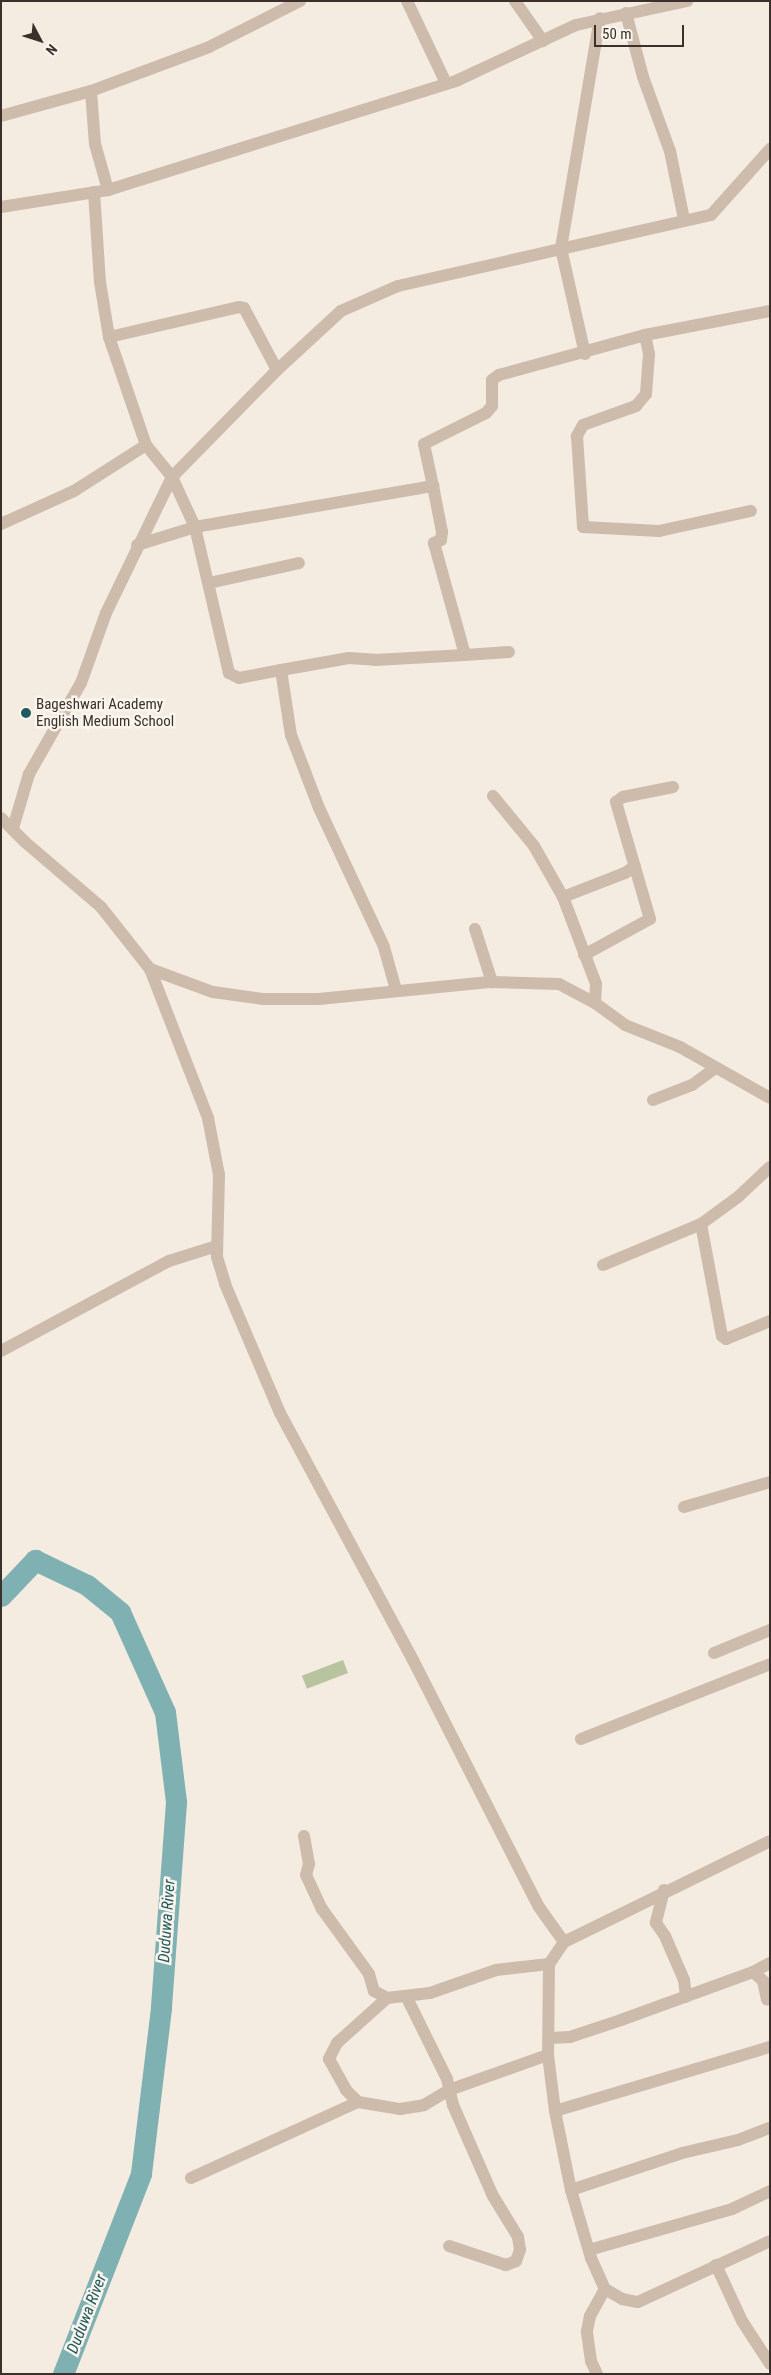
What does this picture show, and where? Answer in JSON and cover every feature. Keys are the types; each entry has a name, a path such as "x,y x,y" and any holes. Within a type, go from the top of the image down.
{"street":[{"path":"1,116 91,91 209,47 300,1"},
{"path":"407,1 446,83"},
{"path":"515,1 543,41"},
{"path":"1,206 108,190 446,83 600,18 687,1"},
{"path":"626,13 643,77 670,151 684,219"},
{"path":"585,354 561,248 600,18"},
{"path":"91,91 95,144 108,190"},
{"path":"13,828 29,774 81,683 106,613 137,545 172,477 278,370 341,310 390,289 464,269 619,237 684,219 711,215 770,149"},
{"path":"94,192 100,282 109,337 146,445 172,477 195,527 229,673 239,678 349,658 375,660 509,652"},
{"path":"109,337 239,307 244,308 278,370"},
{"path":"465,655 434,544 441,540 442,532 424,444 427,440 486,413 492,406 492,380 498,375 585,354 645,335 770,310"},
{"path":"645,335 648,354 646,394 636,406 583,425 577,436 583,527 659,531 750,511"},
{"path":"1,524 74,491 146,445"},
{"path":"137,545 195,527 433,486"},
{"path":"209,583 299,563"},
{"path":"281,670 291,735 319,808 384,947 396,990"},
{"path":"584,955 650,919 616,802 623,797 673,786"},
{"path":"493,796 534,846 563,897 596,984 595,1003"},
{"path":"1,818 25,842 102,907 150,969 208,1118 219,1175 217,1246 225,1284 280,1413 413,1660 539,1907 564,1942"},
{"path":"563,897 625,873 635,866"},
{"path":"474,929 492,982"},
{"path":"150,969 213,992 263,999 319,999 492,982 559,984 595,1003 625,1025 680,1047 714,1069 770,1098"},
{"path":"653,1100 692,1085 714,1069"},
{"path":"603,1265 701,1224 738,1197 770,1167"},
{"path":"701,1224 722,1336 726,1339 770,1321"},
{"path":"1,1351 169,1261 217,1246"},
{"path":"684,1507 770,1482"},
{"path":"714,1652 770,1630"},
{"path":"581,1739 770,1664"},
{"path":"304,1836 310,1864 306,1875 322,1910 369,1974 374,1991 387,1998 407,1998 459,1984 496,1970 549,1964"},
{"path":"770,1840 664,1890 564,1942 549,1964 550,2038 548,2055 555,2111 571,2190 589,2250 605,2289 622,2299 638,2302 770,2241"},
{"path":"664,1890 656,1922 665,1936 684,1980 686,1997"},
{"path":"767,2000 762,1980 770,1963"},
{"path":"550,2038 570,2037 686,1997 762,1980"},
{"path":"358,2102 346,2090 329,2059 337,2043 387,1998"},
{"path":"407,1998 447,2078 492,2196 518,2236 520,2250 516,2261 506,2265 450,2246"},
{"path":"555,2111 770,2047"},
{"path":"190,2178 358,2102 400,2109 424,2105 450,2090 548,2055"},
{"path":"571,2190 682,2152 738,2140 770,2128"},
{"path":"589,2250 732,2208 770,2191"},
{"path":"716,2265 742,2321 770,2364"},
{"path":"596,2374 591,2361 587,2331 590,2316 605,2289"}],"green space":[{"path":"343,1660 348,1673 307,1689 302,1676"}],"waterway":[{"name":"Duduwa River","path":"1,1596 35,1560 87,1585 120,1612 165,1712 176,1802 161,2008 141,2174 63,2374"}],"place":[{"name":"Bageshwari Academy English Medium School","path":"26,713"}]}
